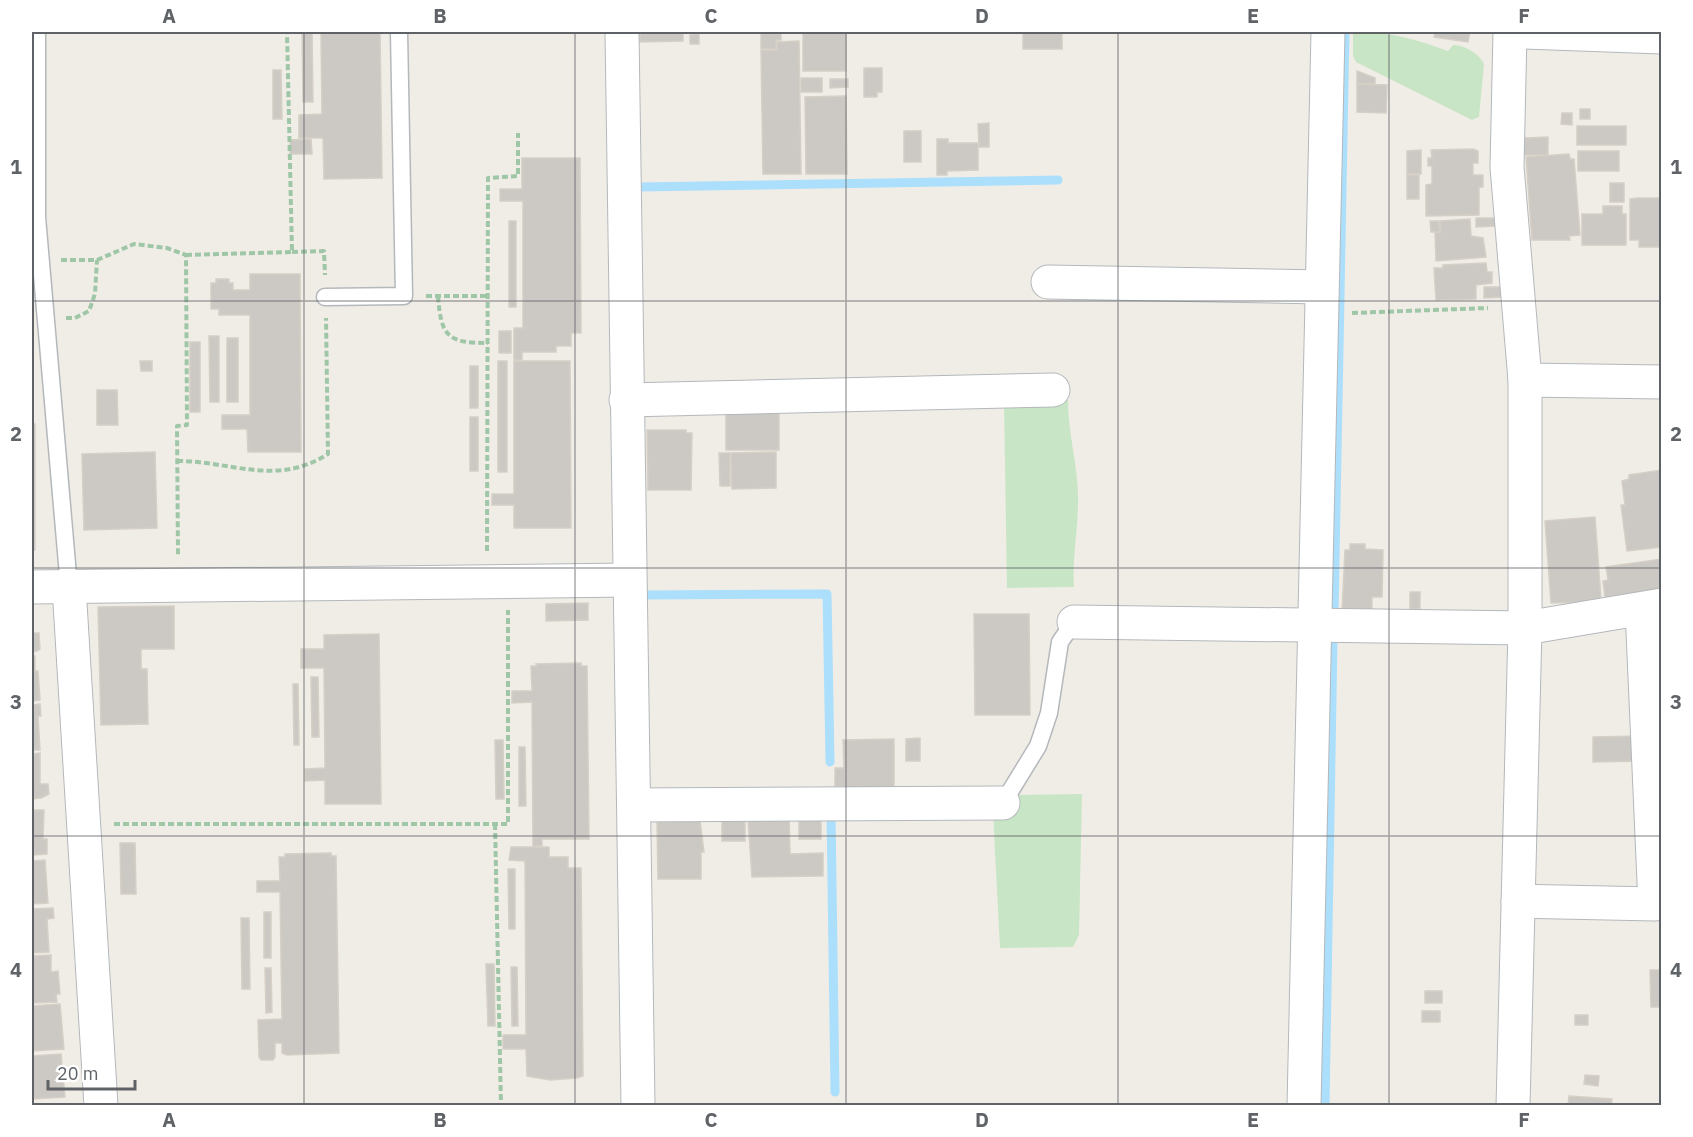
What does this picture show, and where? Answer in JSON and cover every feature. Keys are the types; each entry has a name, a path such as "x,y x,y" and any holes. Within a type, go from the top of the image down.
{"street":[{"path":"622,32 638,1106"},
{"path":"1304,1106 1328,32"},
{"path":"1510,32 1507,167 1525,380 1525,628 1513,1106"},
{"path":"1521,32 1662,37"},
{"path":"1048,282 1322,287"},
{"path":"1525,380 1662,382"},
{"path":"626,400 1053,390"},
{"path":"32,587 629,580"},
{"path":"69,587 101,1106"},
{"path":"1074,622 1525,628 1652,607 1655,904 1518,902"},
{"path":"634,805 1003,802"}],"lane":[{"path":"37,32 39,259 69,587"},
{"path":"325,297 404,296 399,32"},
{"path":"1003,802 1038,746 1049,713 1060,642 1074,622"}],"path":[{"path":"287,32 292,252"},
{"path":"84,824 508,824 488,343 488,178 518,176 518,133"},
{"path":"39,259 98,260 134,244 167,248 186,255 324,251 328,454 313,463 291,471 242,469 200,460 177,460"},
{"path":"178,586 177,426 187,425 186,255"},
{"path":"43,310 61,318 75,318 89,311 95,294 98,260"},
{"path":"404,296 488,296"},
{"path":"438,296 440,323 448,336 462,343 488,343"},
{"path":"1349,313 1519,307"},
{"path":"495,824 501,1106"}],"green space":[{"path":"1353,32 1401,37 1448,51 1453,45 1457,45 1475,53 1484,64 1479,117 1472,120 1356,62 1353,56"},
{"path":"1068,400 1078,493 1074,587 1007,588 1004,402"},
{"path":"1082,794 1079,935 1073,947 1000,948 993,812 1017,795"}],"building":[{"path":"302,32 312,32 313,102 303,102"},
{"path":"321,32 380,32 382,178 324,179 323,138 299,138 299,115 322,114"},
{"path":"640,32 683,32 683,41 640,42"},
{"path":"761,32 781,32 781,40 776,40 776,49 761,49"},
{"path":"846,32 846,71 803,71 803,33"},
{"path":"1023,32 1062,32 1062,49 1023,49"},
{"path":"1435,32 1470,32 1468,42 1434,37"},
{"path":"699,34 699,44 690,44 690,35"},
{"path":"799,41 801,174 763,174 761,50 777,50 777,42"},
{"path":"864,68 882,68 882,92 877,92 877,97 864,97"},
{"path":"273,70 281,70 282,119 273,119"},
{"path":"1357,71 1375,78 1375,84 1357,84"},
{"path":"801,78 822,78 822,92 801,92"},
{"path":"830,79 848,79 848,87 830,88"},
{"path":"1357,84 1387,85 1386,113 1357,112"},
{"path":"846,96 847,174 806,174 805,97"},
{"path":"1580,109 1590,109 1590,119 1580,119"},
{"path":"1562,113 1572,113 1572,125 1561,124"},
{"path":"989,123 989,147 979,147 978,124"},
{"path":"1577,126 1626,126 1626,145 1577,145"},
{"path":"904,131 921,131 921,162 904,162"},
{"path":"1548,137 1548,155 1523,155 1523,138"},
{"path":"311,139 312,154 290,154 290,140"},
{"path":"937,139 948,139 948,143 978,143 978,170 947,171 947,175 937,175"},
{"path":"1473,149 1478,151 1478,163 1473,163 1473,175 1483,175 1483,187 1479,187 1479,215 1426,216 1426,185 1432,184 1432,166 1428,166 1428,158 1432,158 1431,150"},
{"path":"1421,150 1421,174 1407,174 1407,151"},
{"path":"1578,151 1619,151 1619,171 1578,171"},
{"path":"1569,154 1570,159 1574,159 1580,235 1569,236 1570,240 1532,240 1526,157"},
{"path":"522,158 580,158 581,333 571,333 571,346 556,346 556,352 522,352 522,360 514,360 514,328 523,328 523,201 500,201 500,189 522,189"},
{"path":"1407,175 1419,175 1419,199 1407,199"},
{"path":"1610,183 1624,183 1624,202 1610,202"},
{"path":"1662,198 1662,247 1639,247 1639,240 1630,240 1630,199"},
{"path":"1603,206 1622,206 1622,214 1626,214 1626,245 1582,245 1582,214 1603,214"},
{"path":"1476,218 1497,218 1497,226 1476,227"},
{"path":"1470,219 1471,236 1483,238 1486,257 1436,261 1435,233 1441,232 1440,221"},
{"path":"509,221 516,221 516,307 509,307"},
{"path":"1430,221 1439,221 1440,232 1431,232"},
{"path":"1486,263 1487,272 1492,272 1492,283 1476,285 1476,299 1436,300 1434,268 1443,268 1443,265"},
{"path":"250,274 300,274 301,452 248,452 247,429 222,429 222,415 250,415 250,315 219,315 219,309 211,309 211,283 216,283 216,279 229,279 229,283 233,283 233,290 250,290"},
{"path":"1484,287 1502,287 1503,297 1484,298"},
{"path":"499,331 511,331 511,353 499,353"},
{"path":"209,336 219,336 219,402 210,402"},
{"path":"227,338 238,338 238,402 227,402"},
{"path":"190,342 200,342 200,412 190,412"},
{"path":"140,361 152,361 152,371 141,371"},
{"path":"498,361 507,361 507,472 498,472"},
{"path":"514,361 570,361 571,528 514,528 514,505 492,505 492,494 514,494"},
{"path":"470,366 478,366 478,408 470,408"},
{"path":"97,390 117,390 118,425 97,425"},
{"path":"726,410 779,410 779,450 726,450"},
{"path":"470,417 478,417 478,471 470,471"},
{"path":"32,424 35,424 35,550 32,550"},
{"path":"647,430 686,430 686,433 692,433 691,490 648,490"},
{"path":"155,452 157,528 84,530 82,454"},
{"path":"776,452 776,488 732,489 731,453"},
{"path":"719,453 730,453 730,486 720,486"},
{"path":"1662,470 1662,547 1627,551 1621,505 1625,505 1622,481 1629,479 1629,475"},
{"path":"1595,517 1601,599 1594,600 1594,602 1551,603 1545,521"},
{"path":"1350,544 1365,544 1365,549 1383,550 1382,597 1372,597 1372,613 1342,613 1345,550 1350,550"},
{"path":"1662,559 1662,591 1605,597 1603,581 1608,580 1606,567"},
{"path":"1410,592 1420,592 1420,609 1410,609"},
{"path":"588,603 588,620 546,621 546,604"},
{"path":"174,606 174,649 141,649 141,669 147,669 148,724 101,725 98,607"},
{"path":"974,614 1029,614 1030,715 975,715"},
{"path":"32,633 39,633 40,649 32,652"},
{"path":"379,634 381,804 325,804 325,780 305,781 305,769 325,768 324,668 301,668 301,649 324,649 324,635"},
{"path":"32,656 35,656 35,671 38,671 40,700 32,701"},
{"path":"581,663 581,666 587,666 589,839 542,839 542,846 533,846 532,702 512,703 512,691 532,691 531,666"},
{"path":"311,677 318,677 319,737 312,737"},
{"path":"293,684 298,684 299,745 294,745"},
{"path":"40,704 41,716 38,716 40,750 32,750 32,705"},
{"path":"1640,736 1641,761 1593,762 1593,737"},
{"path":"920,738 920,761 906,761 906,739"},
{"path":"894,739 894,788 844,789 844,786 835,786 835,768 844,768 843,740"},
{"path":"495,740 503,740 504,799 496,799"},
{"path":"519,747 525,747 526,806 519,806"},
{"path":"40,753 40,784 48,784 49,794 32,799 32,754"},
{"path":"32,810 44,810 43,839 47,839 47,854 32,855"},
{"path":"789,814 790,854 823,853 823,876 752,877 748,819"},
{"path":"799,814 821,814 821,839 799,839"},
{"path":"722,815 745,815 745,841 722,841"},
{"path":"700,821 704,852 701,852 701,879 658,879 657,822"},
{"path":"120,843 135,843 136,894 121,894"},
{"path":"511,847 549,847 549,857 568,857 568,868 581,868 583,1076 577,1078 550,1080 527,1076 526,1049 503,1049 503,1035 526,1035 525,861 509,860"},
{"path":"331,853 331,856 336,856 339,1053 287,1055 282,1053 282,1043 275,1043 273,1060 261,1060 258,1020 282,1019 280,892 257,892 257,881 280,881 279,857 285,857 285,854"},
{"path":"45,860 48,903 32,904 32,861"},
{"path":"508,869 515,869 515,929 509,929"},
{"path":"53,908 54,918 47,919 49,952 32,953 32,909"},
{"path":"264,912 271,912 271,958 264,958"},
{"path":"241,918 249,918 250,989 242,989"},
{"path":"51,955 51,972 58,971 60,994 56,994 57,1002 32,1003 32,956"},
{"path":"486,964 494,964 495,1026 488,1026"},
{"path":"511,967 517,967 518,1026 512,1026"},
{"path":"265,968 271,968 272,1012 266,1013"},
{"path":"1650,970 1662,970 1662,1007 1651,1007"},
{"path":"1425,991 1442,991 1442,1003 1425,1003"},
{"path":"60,1004 64,1049 32,1051 32,1006"},
{"path":"1422,1011 1440,1011 1440,1022 1422,1022"},
{"path":"1575,1015 1588,1015 1588,1025 1575,1025"},
{"path":"61,1054 65,1097 32,1099 32,1056"},
{"path":"1585,1075 1599,1076 1598,1086 1584,1084"},
{"path":"1569,1096 1612,1099 1611,1106 1568,1106"}],"waterway":[{"path":"1334,613 1345,32"},
{"path":"639,187 1058,180"},
{"path":"644,595 827,594 830,762"},
{"path":"1325,1106 1333,640"},
{"path":"831,813 835,1092"}]}
